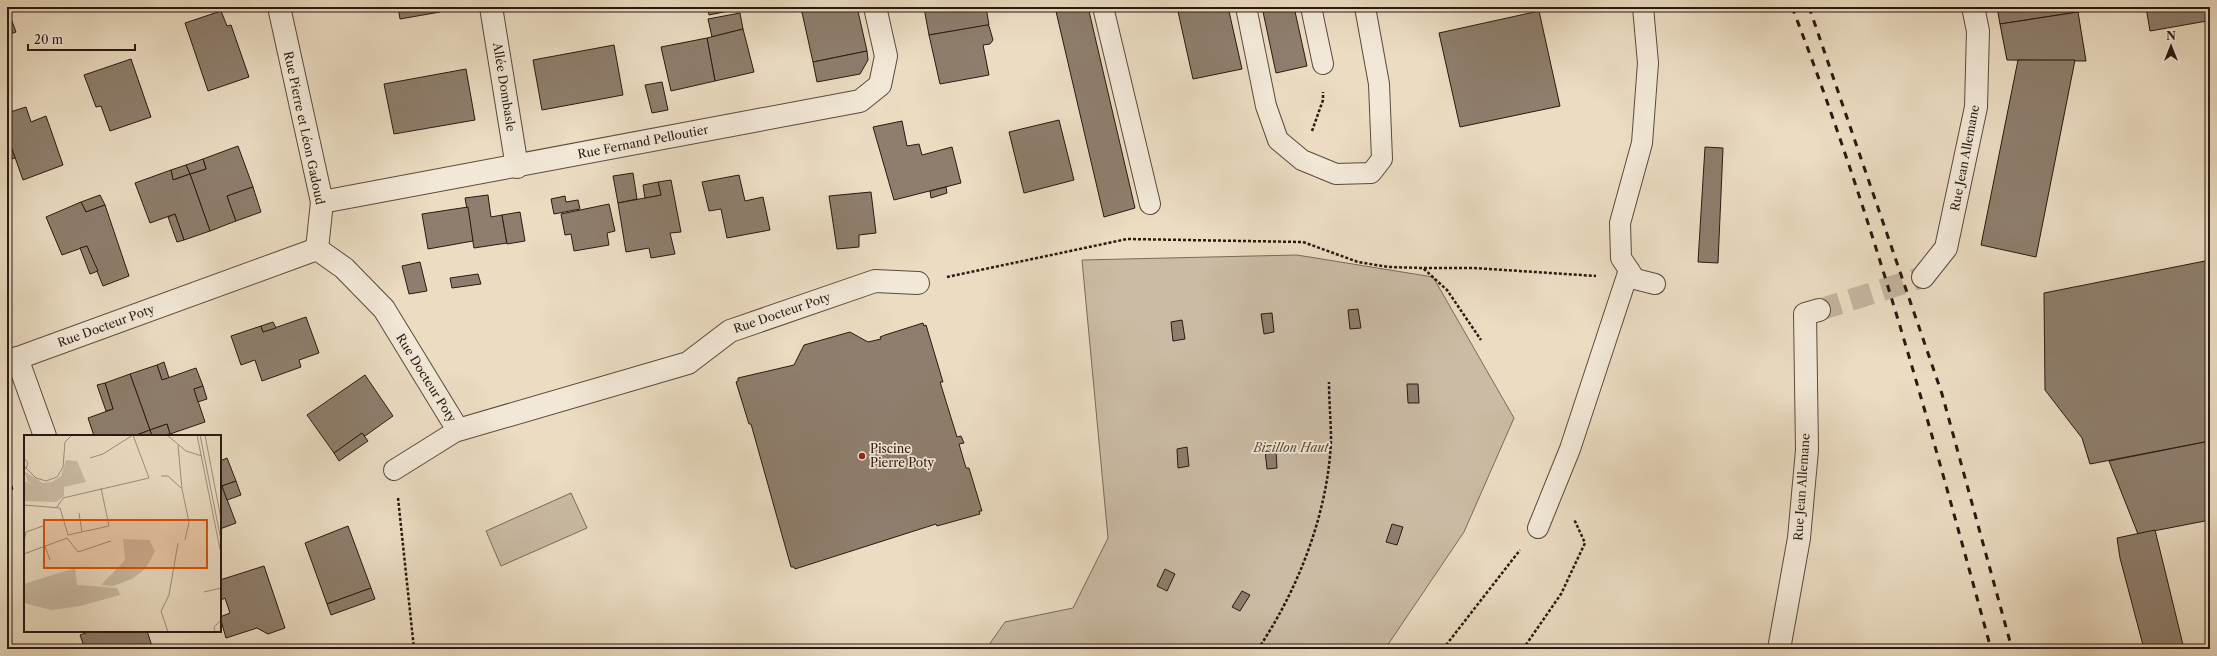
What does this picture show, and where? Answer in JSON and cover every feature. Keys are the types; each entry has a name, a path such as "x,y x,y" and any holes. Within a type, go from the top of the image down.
{"street":[{"name":"Rue Pierre et Léon Gadoud","path":"279,7 322,202 317,249"},
{"name":"Allée Dombasle","path":"491,7 517,166"},
{"name":"Rue Fernand Pelloutier","path":"322,202 860,101 880,85 886,56 875,7"},
{"name":"Rue Jean Allemane","path":"1923,278 1946,248 1976,107 1978,31 1973,7"},
{"name":"Rue Docteur Poty","path":"12,360 317,249 344,268 384,309 458,430 688,363 730,331 875,281 918,283"},
{"name":"Rue Jean Allemane","path":"1779,649 1800,538 1807,450 1805,312"},
{"path":"12,360 45,435"}],"lane":[{"path":"1103,7 1150,204"},
{"path":"1246,7 1266,106 1278,140 1302,160 1336,174 1371,173 1382,159 1379,84 1365,7"},
{"path":"1310,7 1323,64"},
{"path":"1643,7 1648,63 1642,143 1620,223 1621,258 1627,274 1635,279 1655,284"},
{"path":"1538,528 1570,449 1627,274"},
{"path":"394,470 458,430"}],"path":[{"path":"1302,160 1323,100 1323,64"},
{"path":"918,283 1127,239 1303,242 1358,262 1388,267 1474,268 1627,274"},
{"path":"1423,268 1447,290 1481,340"},
{"path":"1258,649 1293,585 1311,539 1324,491 1331,441 1329,382"},
{"path":"394,470 414,649"},
{"path":"1443,649 1538,528"},
{"path":"1523,649 1561,594 1585,544"}],"green space":[{"name":"Bizillon Haut","path":"1297,255 1433,277 1514,418 1464,532 1385,649 986,649 1005,622 1073,608 1108,538 1082,260"},
{"path":"571,493 587,528 501,566 486,531"}],"building":[{"path":"398,7 439,7 440,12 400,19"},
{"path":"707,7 748,7 709,15"},
{"path":"857,7 867,51 813,62 801,8"},
{"path":"912,7 986,7 989,25 929,35 924,8 912,10"},
{"path":"1055,7 1088,7 1135,208 1104,217"},
{"path":"1177,7 1228,7 1242,69 1193,79"},
{"path":"1262,7 1294,7 1307,66 1276,73"},
{"path":"1997,7 2110,7 2000,24"},
{"path":"2146,7 2210,7 2210,23 2207,23 2207,21 2150,31"},
{"path":"7,8 16,32 7,35"},
{"path":"221,11 227,26 231,25 249,77 208,91 185,23"},
{"path":"1539,11 1560,106 1460,127 1439,33"},
{"path":"2078,12 2086,61 2007,60 2000,24"},
{"path":"740,13 743,29 712,37 708,19"},
{"path":"987,25 989,26 993,40 990,44 983,45 989,75 940,84 929,35"},
{"path":"743,29 754,72 715,81 707,38"},
{"path":"707,38 715,81 671,91 661,47"},
{"path":"614,45 623,95 542,110 533,60"},
{"path":"867,51 868,60 860,74 817,82 813,62"},
{"path":"131,59 151,117 110,131 101,106 96,107 84,75"},
{"path":"2018,60 2075,60 2036,257 1981,245"},
{"path":"466,69 475,120 394,134 384,84"},
{"path":"662,82 668,110 652,113 645,85"},
{"path":"26,107 31,122 46,116 63,165 23,180 7,135 7,113"},
{"path":"1059,120 1074,180 1024,193 1009,132"},
{"path":"902,121 907,146 919,144 922,155 952,147 961,183 894,200 873,127"},
{"path":"7,135 15,158 8,160 7,157"},
{"path":"238,146 253,187 227,196 236,221 210,231 190,174 206,169 203,159"},
{"path":"1705,147 1723,148 1718,263 1698,262"},
{"path":"203,159 206,169 190,174 186,165"},
{"path":"186,165 190,174 173,180 171,170"},
{"path":"171,170 173,180 190,174 210,231 184,240 175,214 150,223 135,183"},
{"path":"633,173 637,199 618,203 613,176"},
{"path":"739,175 745,201 763,197 770,230 727,238 721,209 709,211 702,182"},
{"path":"671,180 681,232 670,233 675,254 651,258 649,248 626,252 618,203 661,195 658,182"},
{"path":"658,182 661,195 645,198 643,185"},
{"path":"253,187 261,212 236,221 227,196"},
{"path":"946,187 947,193 931,198 930,191"},
{"path":"871,192 876,233 859,235 859,247 837,249 829,196"},
{"path":"100,195 105,205 86,212 81,202"},
{"path":"488,195 491,217 502,215 507,243 474,248 465,198"},
{"path":"565,196 566,202 578,200 580,209 554,214 551,199"},
{"path":"81,202 86,212 105,205 129,276 103,286 87,246 62,255 46,217"},
{"path":"609,204 615,231 607,233 609,245 574,251 571,234 565,235 561,214"},
{"path":"468,207 473,241 428,249 422,214"},
{"path":"520,212 525,241 507,244 502,215"},
{"path":"175,214 184,240 177,242 168,217"},
{"path":"87,246 98,271 90,274 80,248"},
{"path":"2210,260 2210,441 2090,464 2082,438 2045,390 2044,293"},
{"path":"420,262 427,291 409,294 402,266"},
{"path":"478,274 481,284 452,288 450,278"},
{"path":"1358,309 1361,328 1350,329 1348,310"},
{"path":"1272,313 1274,332 1264,334 1261,314"},
{"path":"306,317 319,353 299,360 301,367 262,381 255,360 241,365 231,336 261,326 263,332"},
{"path":"1182,320 1185,339 1173,341 1171,322"},
{"path":"273,322 276,328 263,332 261,326"},
{"name":"Piscine Pierre Poty","path":"923,323 924,326 926,325 943,382 940,382 957,437 961,436 964,443 959,444 966,468 969,468 982,511 979,511 980,514 937,526 936,524 795,569 794,567 791,567 751,424 749,424 736,382 738,381 738,378 794,365 804,345 850,332 868,342 881,339 880,337 885,335"},
{"path":"164,362 169,378 162,380 157,365"},
{"path":"157,365 162,380 196,368 203,386 194,389 205,422 170,434 167,424 150,430 130,374"},
{"path":"130,374 150,430 137,435 94,435 88,418 113,409 105,383"},
{"path":"365,375 393,416 365,436 362,433 334,453 307,415"},
{"path":"105,383 113,409 106,411 97,385"},
{"path":"1407,384 1418,384 1419,403 1408,403"},
{"path":"203,386 207,399 198,402 194,389"},
{"path":"167,424 170,434 152,435 150,430"},
{"path":"150,430 152,435 137,435"},
{"path":"362,433 368,441 339,461 334,453"},
{"path":"2210,441 2210,520 2138,534 2109,461"},
{"path":"1187,447 1189,466 1178,468 1177,449"},
{"path":"1265,450 1276,450 1277,468 1267,469"},
{"path":"227,458 236,481 222,486 236,523 221,529 221,461"},
{"path":"7,472 13,489 7,492"},
{"path":"236,481 241,495 227,500 222,486"},
{"path":"1392,524 1403,527 1397,545 1386,542"},
{"path":"348,526 371,588 327,604 305,543"},
{"path":"2155,530 2184,649 2144,649 2120,558 2117,538"},
{"path":"264,566 285,628 268,634 257,628 226,638 221,617 230,613 225,598 221,600 221,580"},
{"path":"1165,569 1175,574 1167,591 1157,586"},
{"path":"371,588 375,599 331,615 327,604"},
{"path":"1242,591 1250,595 1240,611 1232,607"},
{"path":"88,632 147,632 153,649 85,649 80,635"}],"tunnel":[{"path":"1819,310 1923,277"}],"railway":[{"path":"1792,7 1849,165 1900,325 1991,649"},
{"path":"1809,7 1942,394 2012,649"}],"place":[{"name":"Piscine Pierre Poty","path":"862,456"}]}
